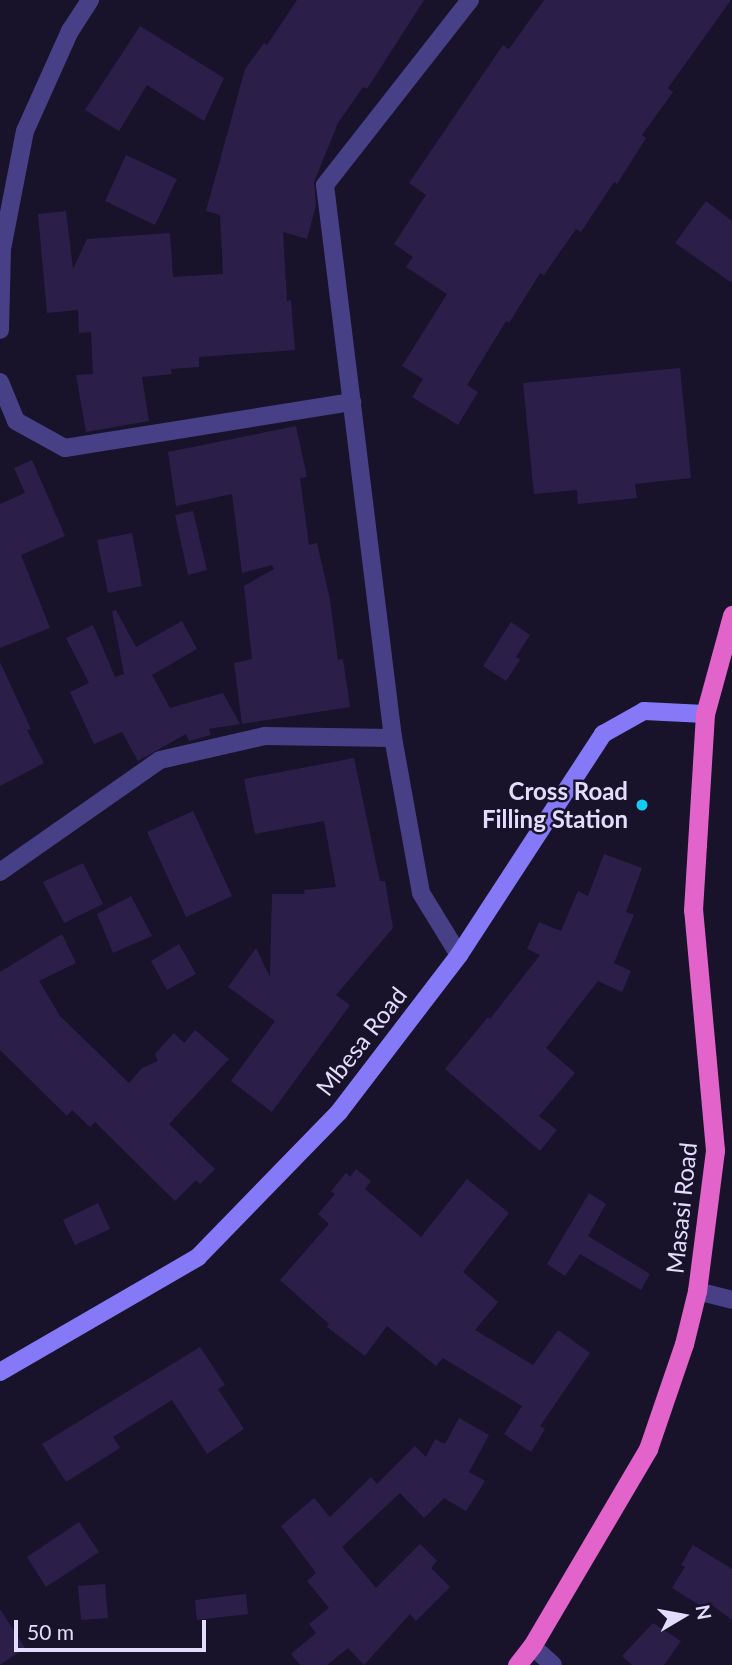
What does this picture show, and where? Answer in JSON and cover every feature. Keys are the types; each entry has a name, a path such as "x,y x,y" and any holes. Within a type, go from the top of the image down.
{"highway":[{"name":"Masasi Road","path":"517,1665 532,1646 648,1449 684,1345 697,1291 715,1150 693,910 705,713 732,615"}],"main road":[{"name":"Mbesa Road","path":"0,1372 198,1257 339,1112 459,955 603,734 645,711 705,713"}],"street":[{"path":"0,330 2,250 25,131 70,31 90,0"},
{"path":"459,955 421,892 393,738 325,185 470,0"},
{"path":"0,382 16,421 65,448 352,402"},
{"path":"0,872 160,760 265,736 393,738"},
{"path":"697,1291 732,1300"},
{"path":"532,1646 553,1665"}],"building":[{"path":"297,0 424,0 367,89 363,87 338,123 314,182 316,205 307,239 283,232 287,301 291,300 295,350 199,357 199,367 171,369 172,374 142,377 149,421 86,432 76,375 93,374 91,332 79,333 78,310 47,313 38,214 66,211 73,269 87,239 170,233 173,277 223,274 220,215 206,211 245,69 264,43 267,45"},
{"path":"544,0 731,0 668,88 673,92 642,135 646,138 617,184 614,182 581,232 576,229 544,275 540,273 509,323 506,321 467,385 478,392 458,425 412,397 423,379 402,366 447,294 406,267 413,257 394,244 426,195 409,183 503,45 509,49"},
{"path":"140,26 224,78 204,121 147,85 119,131 85,110"},
{"path":"126,155 177,179 155,225 105,201"},
{"path":"706,201 732,221 732,283 675,243"},
{"path":"680,368 691,478 635,484 637,498 578,504 577,490 534,494 523,383"},
{"path":"296,426 307,477 300,478 309,545 317,543 330,600 338,660 343,659 350,707 242,724 234,663 252,659 244,586 274,569 272,565 242,573 232,494 176,506 168,452"},
{"path":"32,460 65,536 21,555 50,628 0,648 0,504 25,493 14,468"},
{"path":"193,511 207,570 188,575 175,515"},
{"path":"132,533 142,586 108,593 97,540"},
{"path":"116,610 136,647 182,621 197,649 152,675 170,708 223,693 240,724 209,729 211,735 189,741 186,734 138,761 122,732 94,744 70,692 89,683 66,638 93,625 115,677 124,674 112,611"},
{"path":"511,622 530,635 516,657 520,660 506,681 483,666"},
{"path":"0,662 31,729 27,730 44,763 0,786"},
{"path":"354,758 380,881 385,881 393,928 336,995 350,1005 272,1112 231,1081 275,1021 228,987 256,948 270,977 272,894 305,894 304,890 336,887 324,821 255,834 244,779"},
{"path":"193,811 232,896 186,917 147,832"},
{"path":"604,854 642,868 626,912 634,915 614,963 631,971 622,992 598,981 546,1048 575,1073 539,1116 557,1130 540,1151 445,1069 488,1017 490,1019 540,955 527,949 539,922 561,931 578,891 588,896"},
{"path":"83,863 103,904 64,923 43,882"},
{"path":"131,896 152,936 113,953 97,914"},
{"path":"62,934 76,963 39,981 60,1016 129,1083 142,1068 158,1061 155,1054 174,1033 184,1043 195,1030 229,1059 169,1124 215,1169 200,1184 196,1180 175,1201 95,1122 90,1127 72,1110 67,1116 0,1050 0,972"},
{"path":"179,944 196,974 167,990 151,961"},
{"path":"356,1169 371,1181 365,1189 421,1237 467,1179 509,1213 463,1272 498,1302 475,1330 533,1365 558,1330 590,1353 540,1426 545,1429 531,1452 504,1434 522,1406 443,1358 436,1366 387,1326 365,1356 327,1327 329,1324 280,1280 329,1224 318,1214 335,1194 331,1191 346,1173 350,1177"},
{"path":"589,1193 606,1204 588,1236 650,1274 641,1290 580,1254 565,1276 547,1264"},
{"path":"98,1203 110,1229 75,1245 63,1220"},
{"path":"200,1347 225,1385 218,1389 244,1429 207,1454 172,1400 113,1437 120,1448 66,1482 42,1444"},
{"path":"459,1418 489,1435 469,1472 485,1481 466,1511 444,1498 424,1518 400,1493 342,1547 376,1588 420,1544 437,1561 431,1568 450,1587 416,1621 410,1614 364,1665 348,1648 327,1665 300,1665 291,1654 316,1633 309,1624 329,1608 307,1581 316,1573 281,1526 314,1498 330,1517 371,1477 377,1484 415,1446 426,1457 435,1439 445,1444"},
{"path":"79,1522 99,1552 46,1587 27,1557"},
{"path":"693,1545 732,1569 732,1620 708,1602 704,1608 672,1588 685,1567 681,1565"},
{"path":"105,1584 108,1618 81,1620 78,1586"},
{"path":"246,1594 248,1614 197,1620 195,1600"},
{"path":"0,1609 25,1648 0,1665"},
{"path":"653,1623 681,1641 664,1665 632,1665 622,1656"}],"place":[{"name":"Cross Road Filling Station","path":"642,805"}]}
